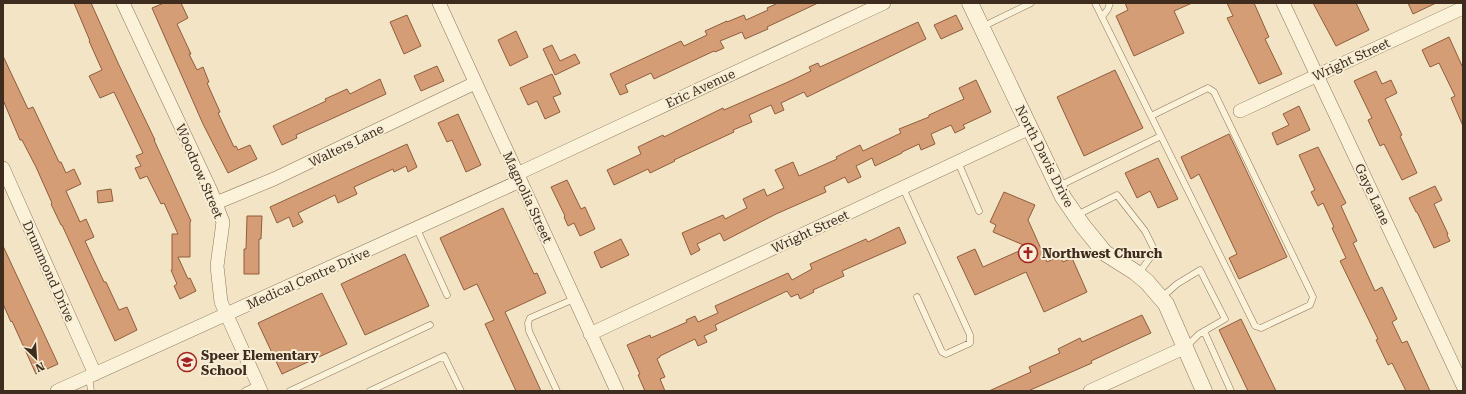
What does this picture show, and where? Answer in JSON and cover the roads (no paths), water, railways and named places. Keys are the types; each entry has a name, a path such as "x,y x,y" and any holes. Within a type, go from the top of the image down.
{"street":[{"name":"Woodrow Street","path":"123,3 216,203 223,222 217,266 221,302 259,388"},
{"name":"Magnolia Street","path":"439,3 617,391"},
{"name":"Eric Avenue","path":"519,178 884,3"},
{"name":"North Davis Drive","path":"970,3 1063,197 1105,253 1147,282 1166,304 1204,391"},
{"name":"Gaye Lane","path":"1283,3 1463,386"},
{"name":"Wright Street","path":"1240,111 1463,8"},
{"name":"Walters Lane","path":"216,203 274,180 475,83"},
{"name":"Wright Street","path":"590,334 1030,128"},
{"name":"Drummond Drive","path":"3,168 92,375"},
{"name":"Medical Centre Drive","path":"57,391 417,228 519,178"},
{"path":"1090,391 1186,347"}],"lane":[{"path":"982,27 1018,6 1031,3"},
{"path":"1095,3 1255,326 1261,328 1310,304 1313,297 1214,92 1208,88 1151,116"},
{"path":"1102,17 1108,9 1110,3"},
{"path":"1058,186 1161,136"},
{"path":"958,162 979,211"},
{"path":"903,188 970,336 970,343 946,354 942,352 917,297"},
{"path":"1076,216 1117,195 1145,231 1155,251 1138,275"},
{"path":"417,228 447,295"},
{"path":"1161,298 1177,284 1200,270 1225,319 1199,334 1186,347"},
{"path":"557,391 529,331 528,323 530,318 574,299"},
{"path":"290,391 430,325"},
{"path":"1204,331 1231,391"},
{"path":"370,391 444,356 460,391"},
{"path":"91,391 92,375"},
{"path":"245,391 259,388"}],"place":[{"name":"Northwest Church","path":"1028,253"},
{"name":"Speer Elementary School","path":"187,362"}]}
